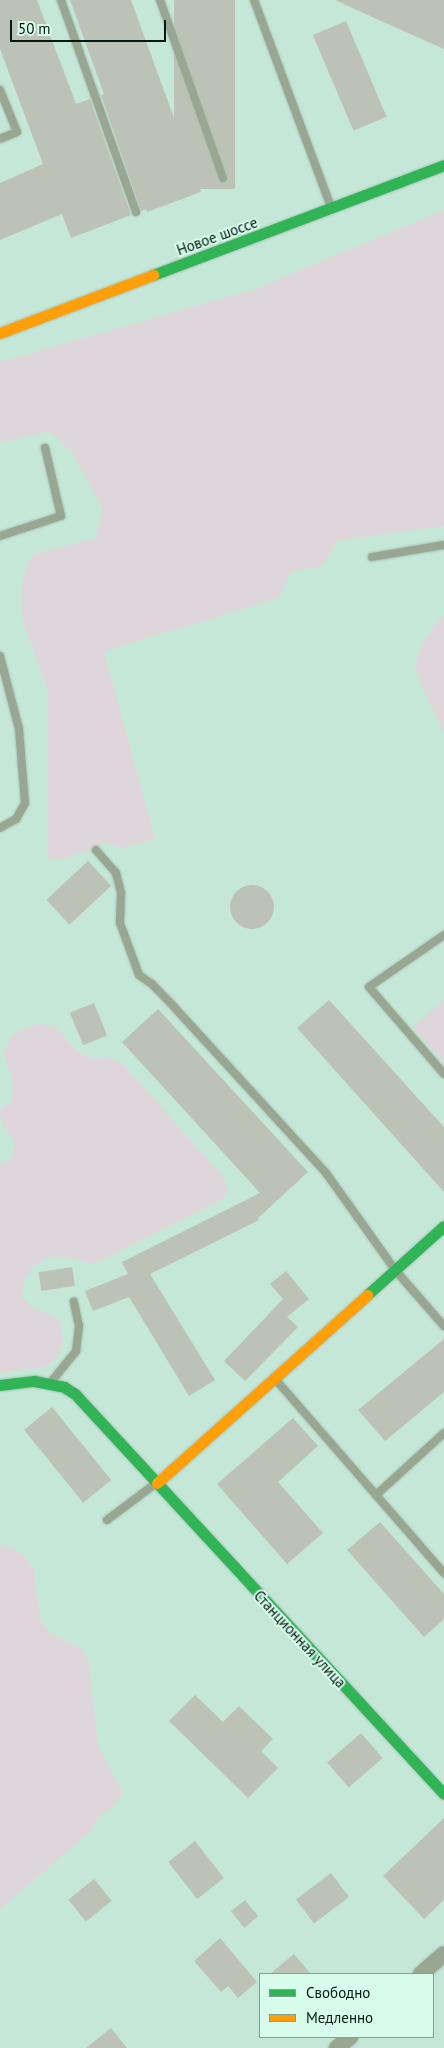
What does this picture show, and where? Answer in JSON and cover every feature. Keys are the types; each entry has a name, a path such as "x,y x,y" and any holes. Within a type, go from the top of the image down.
{"street":[{"name":"Новое шоссе","path":"0,333 332,209 444,165"},
{"path":"157,1483 396,1271 444,1226"},
{"path":"0,1385 34,1381 50,1384"},
{"name":"Станционная улица","path":"50,1384 64,1387 75,1394 444,1794"},
{"path":"422,1973 444,1954"},
{"path":"338,2048 349,2038"}],"lane":[{"path":"61,0 136,212"},
{"path":"160,0 223,178"},
{"path":"254,0 332,209"},
{"path":"0,90 17,132 0,138"},
{"path":"0,536 61,516 45,448"},
{"path":"372,557 444,545"},
{"path":"0,656 19,729 25,803 16,819 0,828"},
{"path":"96,850 116,873 121,893 120,923 138,976 152,984 174,1007 326,1173 396,1271 444,1326"},
{"path":"444,936 369,987 444,1074"},
{"path":"50,1384 76,1351 79,1326 74,1302"},
{"path":"275,1378 444,1573"},
{"path":"376,1495 444,1433"},
{"path":"107,1520 157,1483"}],"shaded area":[{"path":"444,210 444,526 339,540 322,566 291,572 279,598 104,651 155,839 124,848 104,843 65,859 47,859 48,691 21,616 21,584 32,555 96,538 102,508 72,452 49,431 0,443 0,362 255,289"},
{"path":"444,616 444,734 415,670 420,647 440,618"},
{"path":"444,1000 444,1063 413,1027"},
{"path":"40,1024 55,1026 78,1052 92,1059 109,1057 123,1064 223,1177 229,1192 216,1203 95,1264 64,1257 46,1258 33,1267 24,1280 22,1296 32,1308 48,1313 61,1322 63,1343 57,1358 44,1367 0,1373 0,1163 12,1158 15,1141 3,1126 0,1112 12,1100 13,1083 3,1052 11,1037 24,1028"},
{"path":"0,1545 9,1547 25,1556 34,1570 40,1620 52,1634 82,1649 89,1663 98,1746 123,1793 113,1806 98,1818 89,1833 0,1909"}],"building":[{"path":"0,0 37,0 76,104 90,99 131,215 71,238 62,214 0,240 0,183 43,164 0,49"},
{"path":"70,0 131,0 201,192 147,212 146,209 141,211 101,95 104,94"},
{"path":"174,0 235,0 235,189 174,189"},
{"path":"335,0 444,0 444,49 381,21"},
{"path":"346,21 387,117 353,131 313,35"},
{"path":"88,861 111,886 70,925 46,900"},
{"path":"256,885 268,891 273,898 273,916 268,923 261,928 248,929 236,923 231,916 230,903 236,891 243,886"},
{"path":"329,1000 444,1127 444,1192 297,1028"},
{"path":"94,1003 107,1035 83,1045 70,1013"},
{"path":"158,1009 308,1172 258,1218 259,1220 150,1274 215,1380 189,1396 129,1297 93,1311 85,1291 128,1274 122,1262 260,1193 122,1042"},
{"path":"72,1267 75,1286 41,1291 38,1272"},
{"path":"286,1271 309,1299 287,1317 298,1327 245,1381 224,1361 283,1299 270,1284"},
{"path":"444,1339 444,1392 385,1441 358,1410"},
{"path":"52,1407 111,1480 83,1503 24,1430"},
{"path":"293,1418 318,1446 278,1482 323,1533 287,1564 217,1484"},
{"path":"380,1522 444,1594 444,1619 424,1637 347,1550"},
{"path":"195,1695 223,1722 239,1706 273,1739 261,1751 278,1768 248,1798 169,1721"},
{"path":"361,1733 383,1758 349,1787 327,1763"},
{"path":"444,1818 444,1900 424,1919 383,1876"},
{"path":"195,1841 224,1878 197,1899 168,1862"},
{"path":"331,1873 349,1897 314,1923 296,1899"},
{"path":"94,1879 112,1901 86,1922 68,1900"},
{"path":"245,1900 258,1916 244,1928 231,1911"},
{"path":"220,1938 257,1982 238,1998 228,1986 221,1992 194,1961"},
{"path":"294,1954 310,1973 271,1973"},
{"path":"111,2028 127,2048 86,2048"}],"traffic: fast":[{"path":"153,275 444,165"},
{"path":"367,1295 444,1226"},
{"path":"0,1385 34,1381 64,1387 75,1394 444,1794"}],"traffic: slow":[{"path":"0,333 153,275"},
{"path":"157,1483 367,1295"}]}
